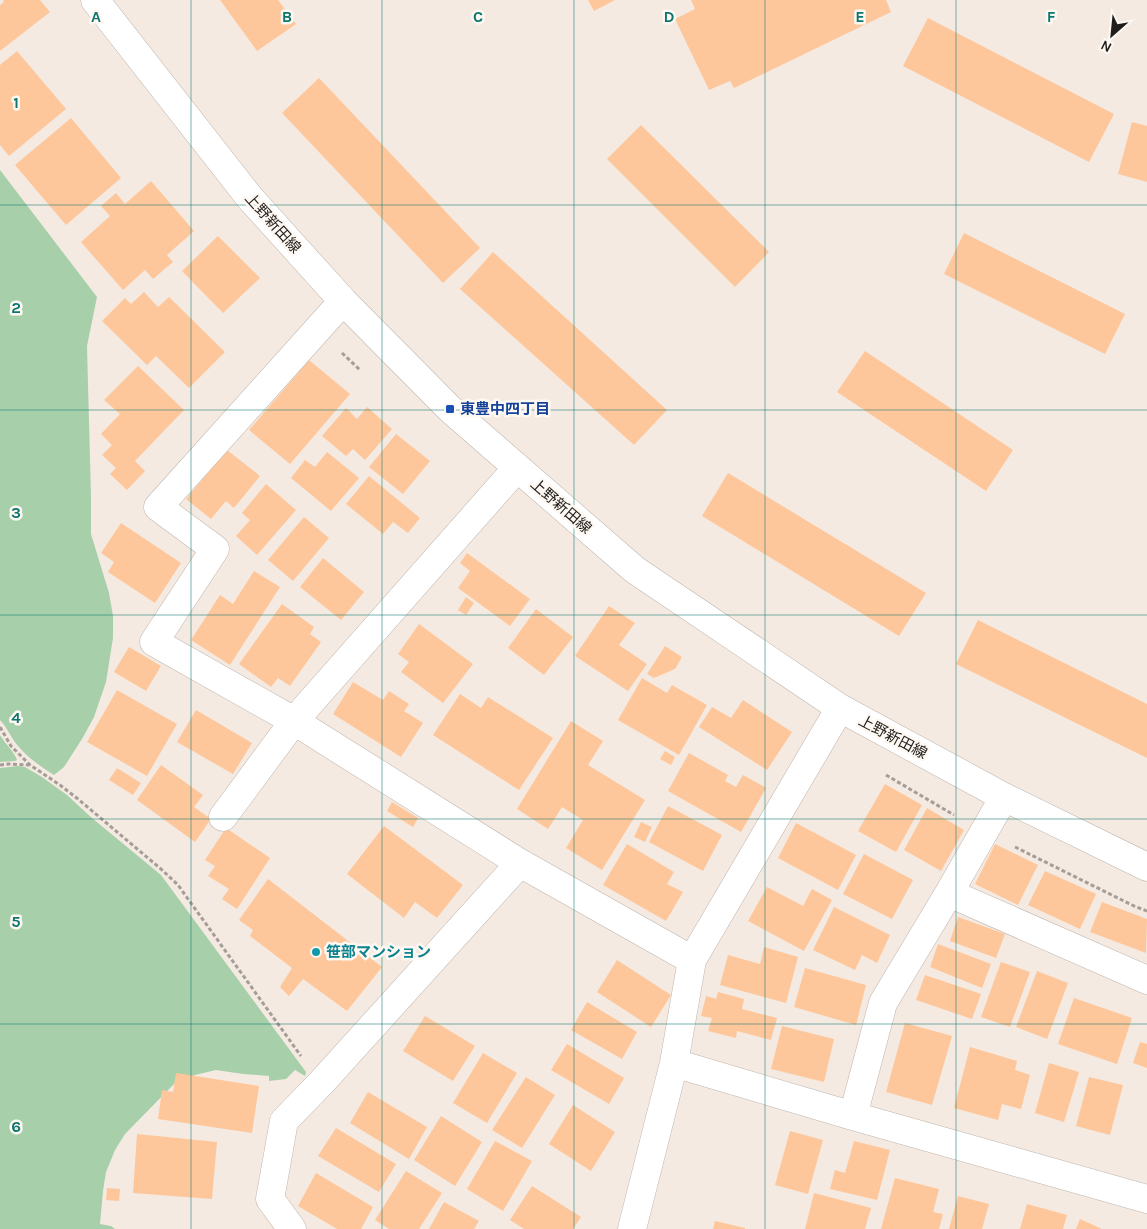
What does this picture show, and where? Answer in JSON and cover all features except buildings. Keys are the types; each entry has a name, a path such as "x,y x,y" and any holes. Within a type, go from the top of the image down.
{"street":[{"name":"上野新田線","path":"95,0 250,198 343,301 450,409 636,570 840,708 1004,797 1147,866"},
{"path":"343,301 158,507 214,549 154,642 294,722 520,863 692,960"},
{"path":"224,817 294,722 517,468"},
{"path":"632,1229 674,1062 692,960 840,708"},
{"path":"853,1116 883,1003 1004,797"},
{"path":"292,1229 270,1199 284,1121 322,1082 520,863"},
{"path":"949,893 1147,980"},
{"path":"674,1062 853,1116 1147,1199"}],"path":[{"path":"0,727 11,746 30,765 78,799 178,885 285,1035 322,1082"},
{"path":"0,765 17,763 30,765"}],"green space":[{"path":"0,170 97,297 87,346 91,534 109,593 113,616 113,638 106,682 94,717 64,767 54,775 36,763 16,744 0,720"},
{"path":"0,735 14,754 17,760 0,762"},
{"path":"25,767 42,777 67,795 161,875 306,1072 305,1076 295,1070 286,1079 269,1081 269,1076 216,1070 195,1075 174,1084 125,1134 115,1150 106,1172 100,1224 111,1226 115,1229 0,1229 0,768"}],"place":[{"name":"東豊中四丁目","path":"450,409"},
{"name":"笹部マンション","path":"316,952"}]}
